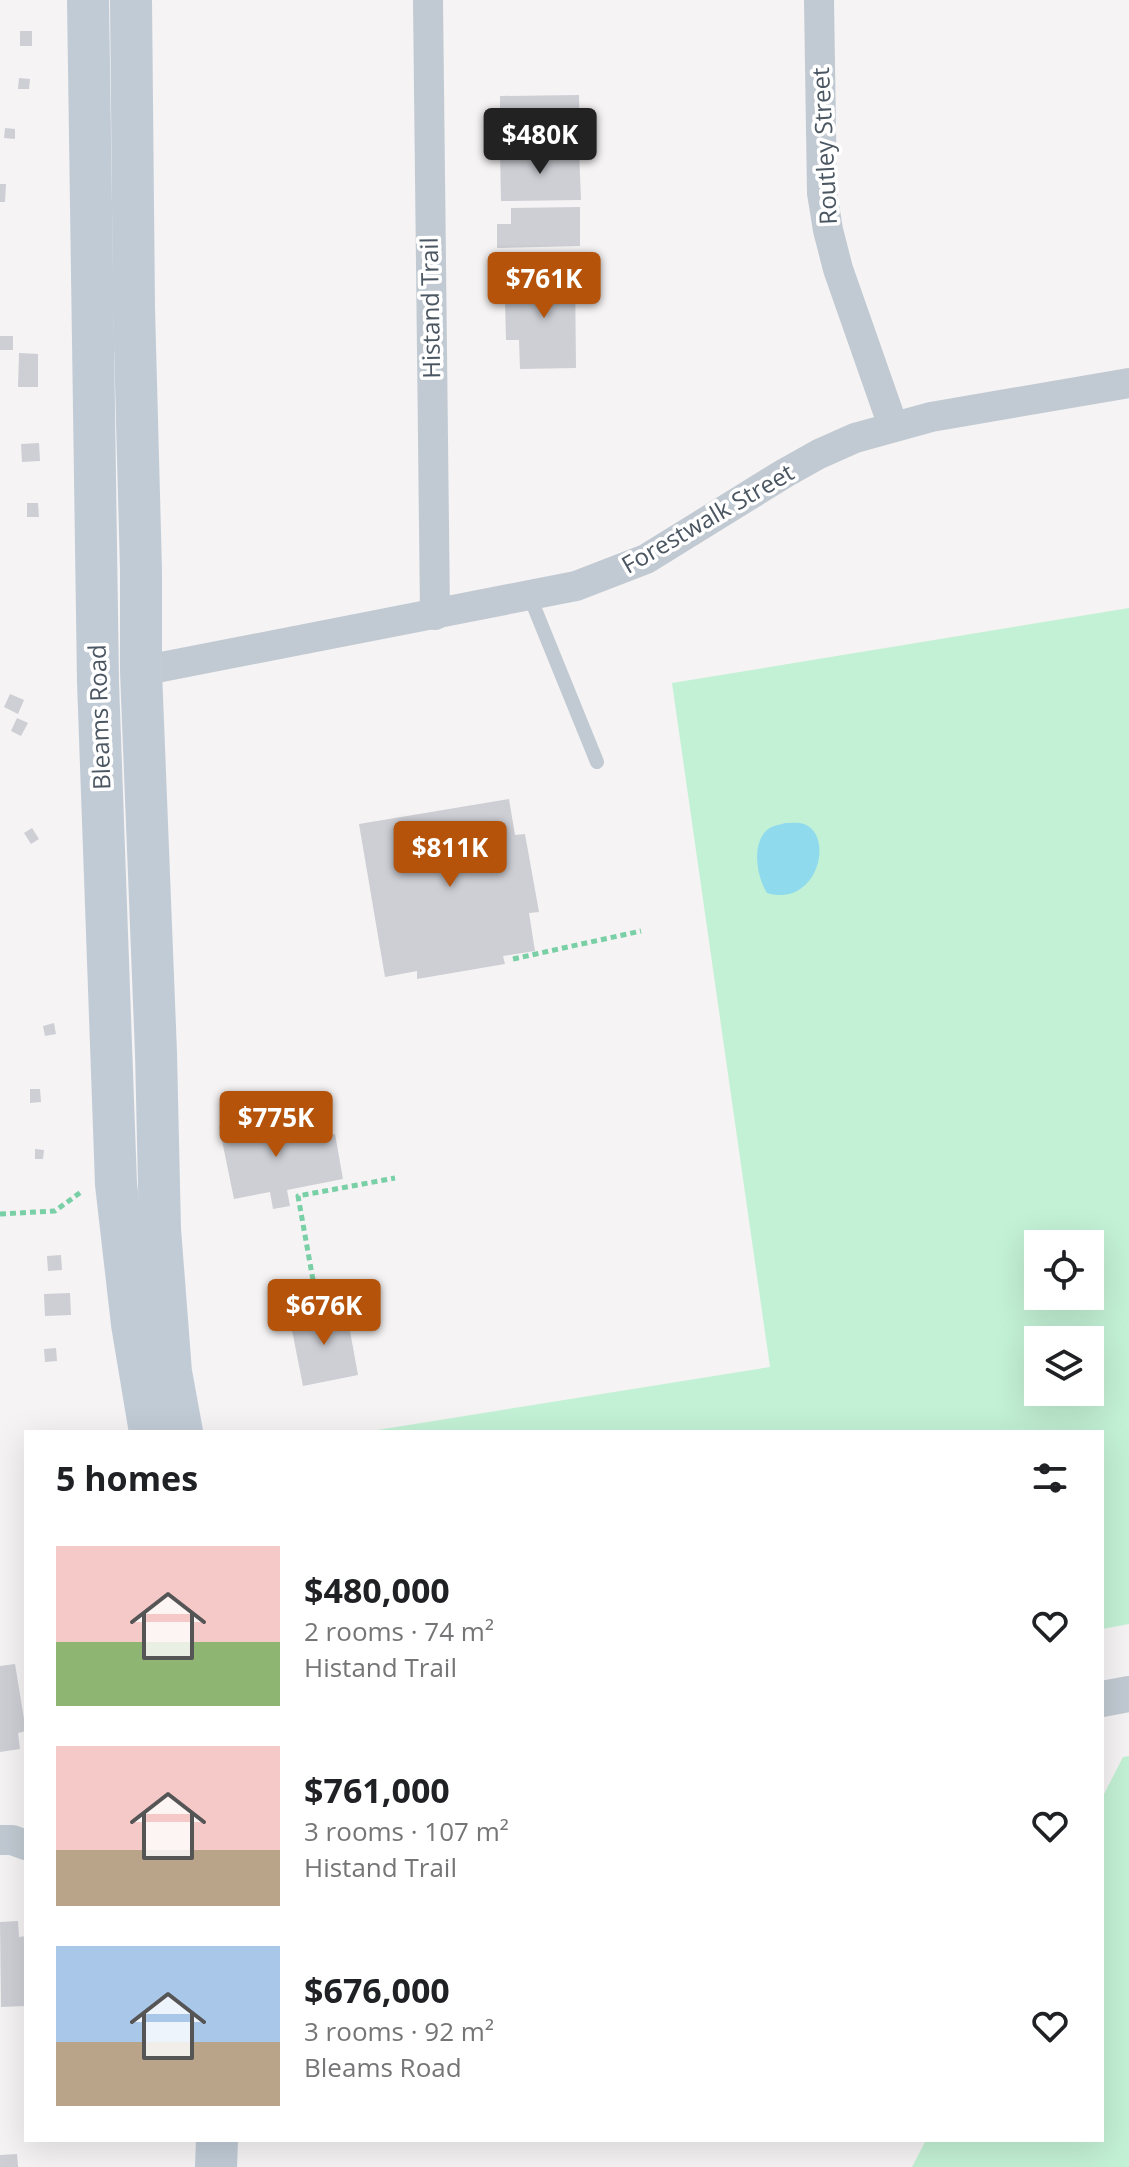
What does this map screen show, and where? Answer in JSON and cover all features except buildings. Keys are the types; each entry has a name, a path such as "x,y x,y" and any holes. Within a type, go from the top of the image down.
{"main road":[{"name":"Bleams Road","path":"88,0 98,682 116,1184 132,1324 150,1430"},
{"name":"Bleams Road","path":"131,0 141,671 160,1229 171,1372 182,1430"},
{"path":"190,2142 190,2167"},
{"path":"216,2167 217,2142"}],"street":[{"name":"Histand Trail","path":"428,0 435,615"},
{"name":"Routley Street","path":"819,0 822,174 828,230 838,269 893,426"},
{"name":"Forestwalk Street","path":"141,671 576,586 646,559 819,454 893,426 1129,383"},
{"path":"1104,1699 1129,1694"}],"lane":[{"path":"530,597 597,762"}],"path":[{"path":"513,959 641,931"},
{"path":"313,1280 298,1196 395,1178"},
{"path":"0,1214 55,1211"}],"green space":[{"path":"1129,608 1129,1624 1104,1629 1104,1430 377,1430 770,1367 672,683"},
{"path":"1129,1756 1129,2167 912,2167 925,2142 1104,2142 1104,1794 1123,1757"}],"water":[{"path":"785,823 802,823 813,831 818,842 816,868 809,881 799,890 785,895 767,893 758,870 759,844 769,829"}]}
